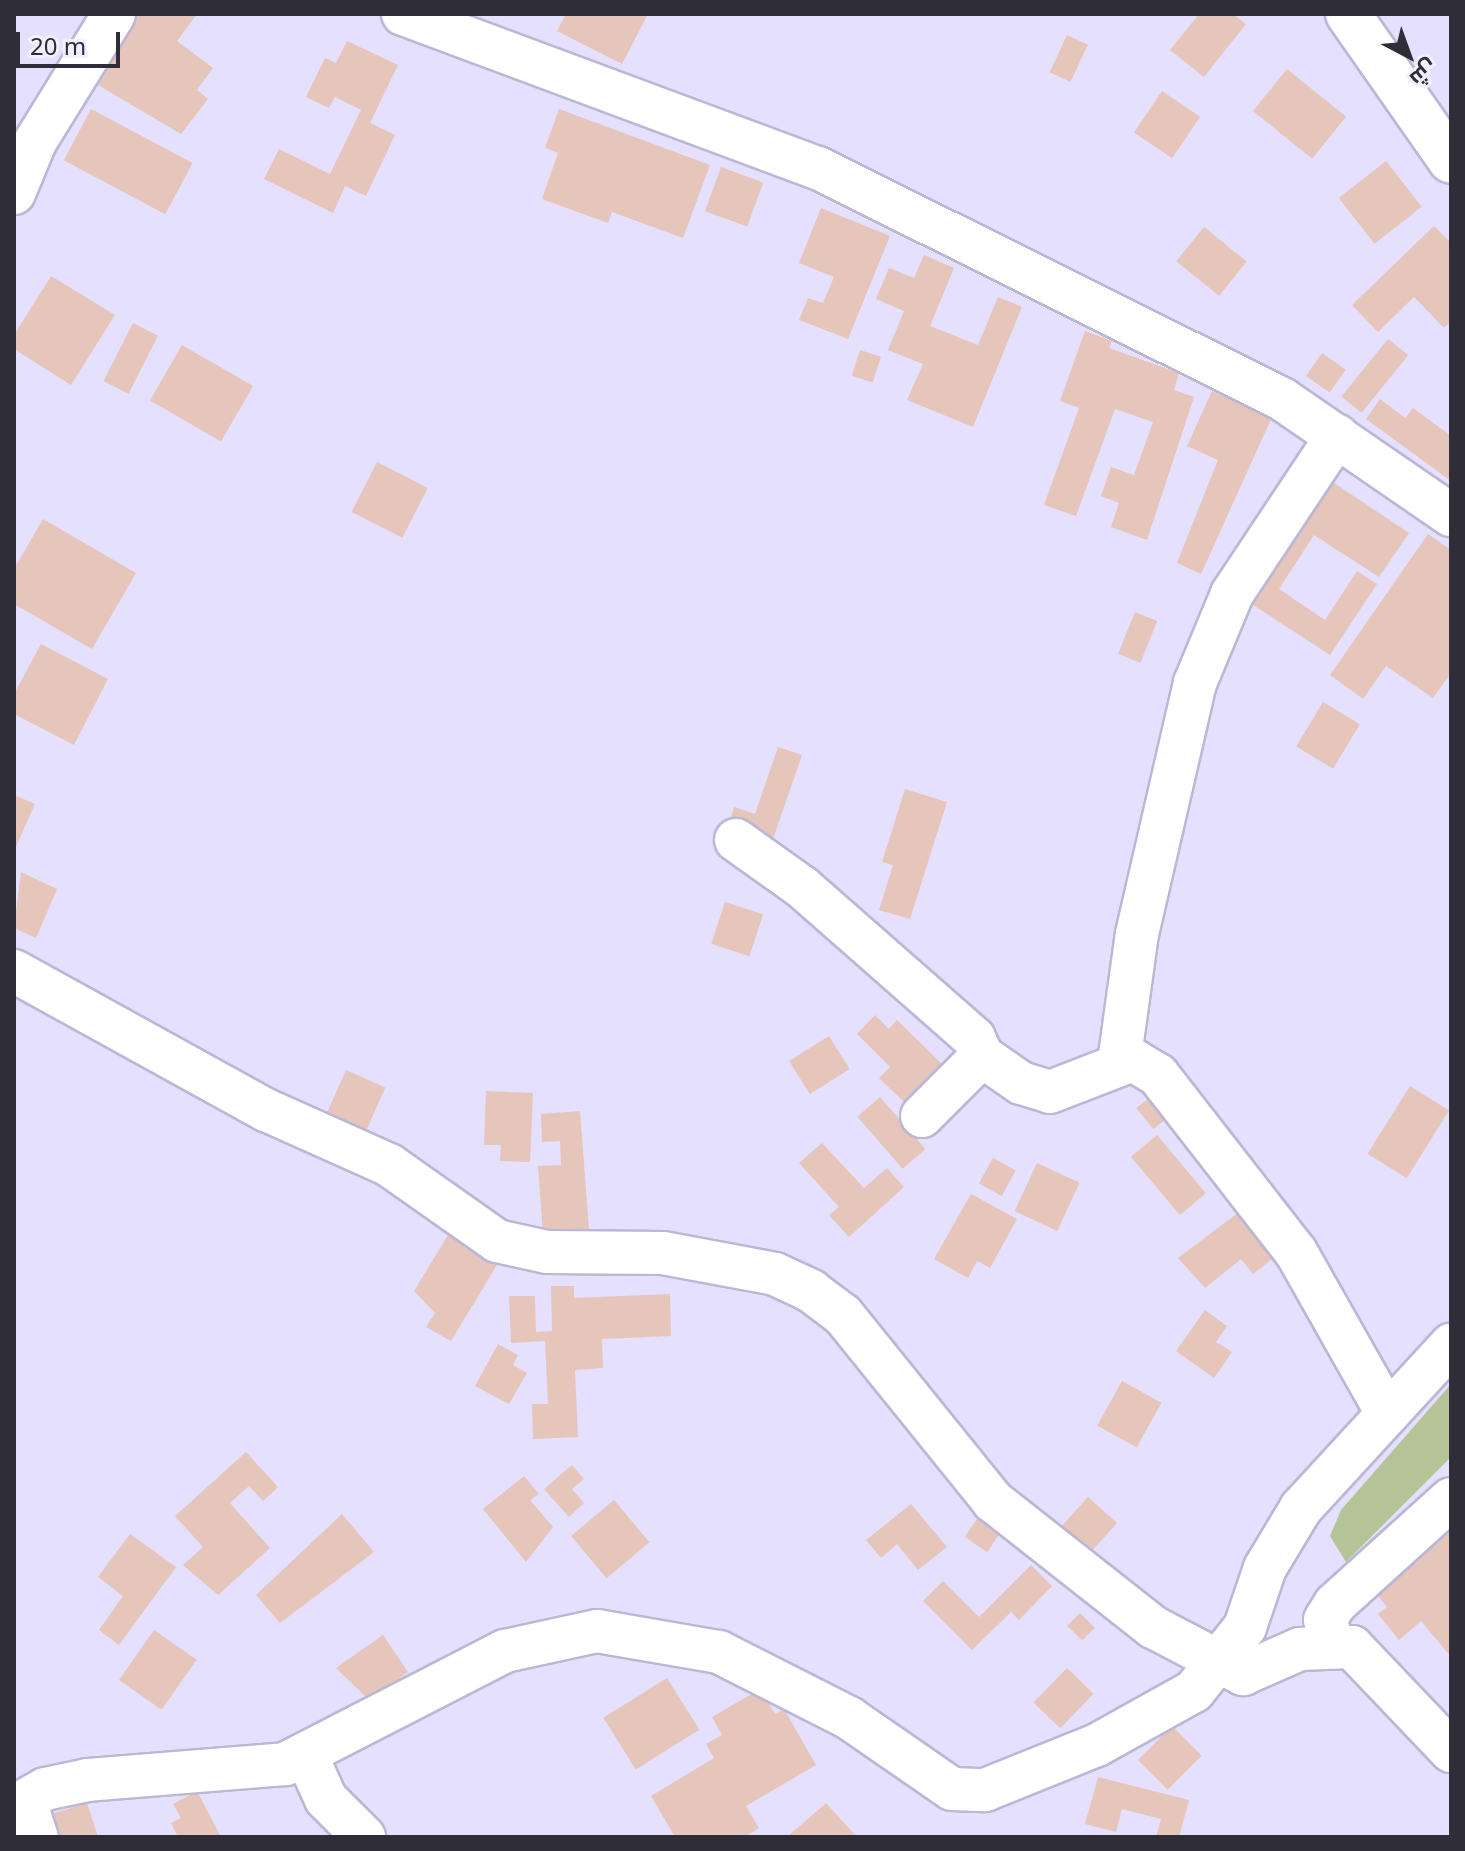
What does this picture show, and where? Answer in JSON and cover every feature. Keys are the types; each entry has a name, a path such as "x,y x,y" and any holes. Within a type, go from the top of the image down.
{"main road":[{"path":"1348,14 1451,161"}],"street":[{"path":"14,193 35,142 114,14"},
{"path":"403,14 818,168 1157,334 1337,436 1451,515"},
{"path":"1119,1063 1137,934 1204,655 1232,594 1337,436"},
{"path":"736,840 802,887 974,1038 982,1056 1021,1083 1050,1092 1133,1060 1158,1075 1296,1252 1387,1413"},
{"path":"14,971 266,1110 389,1165 497,1241 547,1252 663,1253 775,1274 811,1291 843,1315 993,1501 1091,1582 1218,1666 1243,1674 1333,1644 1352,1647 1374,1665 1451,1751"},
{"path":"922,1116 982,1056"},
{"path":"25,1815 88,1780 239,1770 306,1755 505,1651 597,1631 719,1652 849,1718 952,1789 985,1790 1164,1709 1218,1666 1245,1627 1265,1568 1301,1508 1451,1345"},
{"path":"1333,1644 1325,1620 1335,1604 1451,1499"},
{"path":"306,1755 326,1799 364,1837"}],"green space":[{"path":"1451,1384 1451,1457 1346,1562 1330,1536 1341,1510"}],"building":[{"path":"137,14 197,14 177,41 213,68 197,90 208,99 181,134 88,79"},
{"path":"566,14 647,16 622,64 557,31"},
{"path":"1199,14 1233,14 1246,24 1204,77 1170,50"},
{"path":"1067,35 1088,45 1071,82 1050,72"},
{"path":"347,41 398,65 370,123 395,135 366,196 345,186 333,213 264,179 279,149 330,174 361,110 335,97 329,108 306,97 325,58 336,63"},
{"path":"1287,69 1346,117 1312,159 1253,111"},
{"path":"1162,91 1200,117 1172,158 1134,132"},
{"path":"91,109 193,163 165,214 64,160"},
{"path":"559,109 710,165 683,238 612,212 608,223 542,199 558,153 545,148"},
{"path":"1386,161 1422,207 1374,244 1339,198"},
{"path":"721,167 763,182 747,227 705,211"},
{"path":"821,208 890,236 848,339 799,320 808,298 823,303 834,277 799,263"},
{"path":"1434,226 1451,243 1451,321 1444,328 1414,297 1378,332 1352,305"},
{"path":"1204,227 1247,262 1219,296 1176,261"},
{"path":"924,255 954,268 930,326 978,345 998,297 1022,307 973,427 907,400 923,364 888,350 904,311 876,299 889,268 914,278"},
{"path":"51,276 115,315 71,385 14,349 14,335"},
{"path":"133,323 158,336 128,394 103,381"},
{"path":"1085,331 1112,341 1109,348 1179,373 1174,390 1194,397 1147,540 1111,527 1119,503 1101,496 1111,467 1134,475 1153,422 1115,409 1076,516 1044,505 1079,408 1060,401"},
{"path":"1388,339 1408,355 1362,413 1341,397"},
{"path":"182,345 253,386 221,441 150,400"},
{"path":"860,350 881,357 873,382 852,376"},
{"path":"1322,353 1346,370 1330,393 1306,376"},
{"path":"1212,391 1272,417 1201,574 1177,563 1218,460 1187,446"},
{"path":"1380,399 1405,418 1413,408 1451,436 1451,481 1366,419"},
{"path":"377,462 428,488 402,538 352,512"},
{"path":"1325,477 1409,533 1379,577 1314,535 1279,589 1325,620 1357,571 1377,584 1330,655 1244,599"},
{"path":"43,519 136,573 92,649 14,604 14,569"},
{"path":"1428,534 1451,550 1451,673 1433,698 1386,666 1363,699 1330,675"},
{"path":"1135,612 1157,621 1140,663 1118,654"},
{"path":"41,644 108,679 74,745 14,714 14,694"},
{"path":"1323,702 1360,724 1333,769 1296,747"},
{"path":"778,747 802,755 772,842 728,827 734,807 755,814"},
{"path":"905,789 947,802 910,919 879,910 893,865 882,862"},
{"path":"14,795 35,804 14,851"},
{"path":"21,872 57,889 36,938 14,928"},
{"path":"725,902 763,914 749,956 711,944"},
{"path":"875,1015 889,1029 897,1020 944,1066 906,1104 879,1078 890,1067 857,1034"},
{"path":"829,1036 850,1069 810,1094 789,1061"},
{"path":"346,1070 385,1087 363,1138 324,1120"},
{"path":"1410,1086 1449,1110 1407,1178 1368,1154"},
{"path":"486,1091 533,1093 530,1162 500,1161 501,1145 484,1145"},
{"path":"1155,1093 1172,1114 1153,1129 1136,1108"},
{"path":"880,1097 925,1149 903,1169 857,1117"},
{"path":"580,1111 589,1229 543,1233 538,1166 561,1165 560,1141 542,1142 541,1114"},
{"path":"1157,1135 1206,1193 1180,1215 1131,1157"},
{"path":"822,1143 864,1188 887,1168 904,1187 849,1237 829,1215 839,1207 799,1163"},
{"path":"993,1158 1016,1171 1002,1196 979,1183"},
{"path":"1037,1163 1080,1183 1057,1231 1015,1211"},
{"path":"971,1194 1017,1219 990,1268 977,1261 968,1278 934,1259"},
{"path":"1243,1209 1277,1255 1253,1274 1241,1259 1205,1288 1178,1258"},
{"path":"448,1235 497,1265 451,1341 426,1327 435,1313 414,1291"},
{"path":"551,1286 574,1286 574,1298 670,1294 671,1336 602,1339 603,1368 575,1370 578,1437 533,1439 532,1404 548,1404 545,1341 511,1343 509,1296 535,1296 536,1332 552,1331"},
{"path":"1205,1310 1227,1326 1216,1342 1232,1352 1214,1378 1176,1351"},
{"path":"498,1344 518,1355 513,1365 527,1373 509,1404 475,1386"},
{"path":"1122,1381 1161,1403 1137,1447 1097,1426"},
{"path":"246,1452 278,1487 263,1501 249,1486 230,1503 270,1548 218,1595 183,1565 203,1547 175,1516"},
{"path":"572,1465 584,1479 572,1489 584,1503 569,1517 544,1489"},
{"path":"524,1476 539,1494 530,1500 553,1527 526,1562 483,1509"},
{"path":"1088,1497 1117,1523 1088,1556 1059,1530"},
{"path":"614,1500 649,1542 606,1578 571,1536"},
{"path":"911,1504 947,1547 918,1570 897,1544 881,1558 866,1540"},
{"path":"981,1513 1003,1528 987,1552 965,1537"},
{"path":"342,1514 374,1552 280,1623 256,1595"},
{"path":"1451,1517 1451,1657 1421,1621 1399,1640 1378,1614 1387,1607 1370,1586"},
{"path":"130,1534 176,1567 119,1645 99,1630 123,1596 98,1577"},
{"path":"1031,1565 1052,1586 1019,1620 1011,1612 972,1650 923,1601 943,1581 979,1617"},
{"path":"1080,1613 1095,1628 1082,1641 1067,1626"},
{"path":"154,1630 197,1660 162,1710 119,1680"},
{"path":"383,1635 408,1672 369,1700 336,1668"},
{"path":"1067,1668 1094,1694 1060,1728 1034,1703"},
{"path":"667,1678 699,1730 636,1769 603,1718"},
{"path":"760,1689 775,1714 784,1709 816,1765 746,1806 759,1828 745,1837 675,1837 651,1796 714,1758 706,1744 722,1735 712,1717"},
{"path":"1172,1726 1202,1756 1168,1790 1138,1760"},
{"path":"1098,1777 1189,1800 1179,1837 1156,1837 1161,1819 1122,1809 1116,1832 1085,1824"},
{"path":"197,1791 221,1837 178,1837 171,1823 181,1818 173,1804"},
{"path":"87,1803 98,1837 58,1837 51,1814"},
{"path":"826,1803 857,1837 787,1837"}]}
